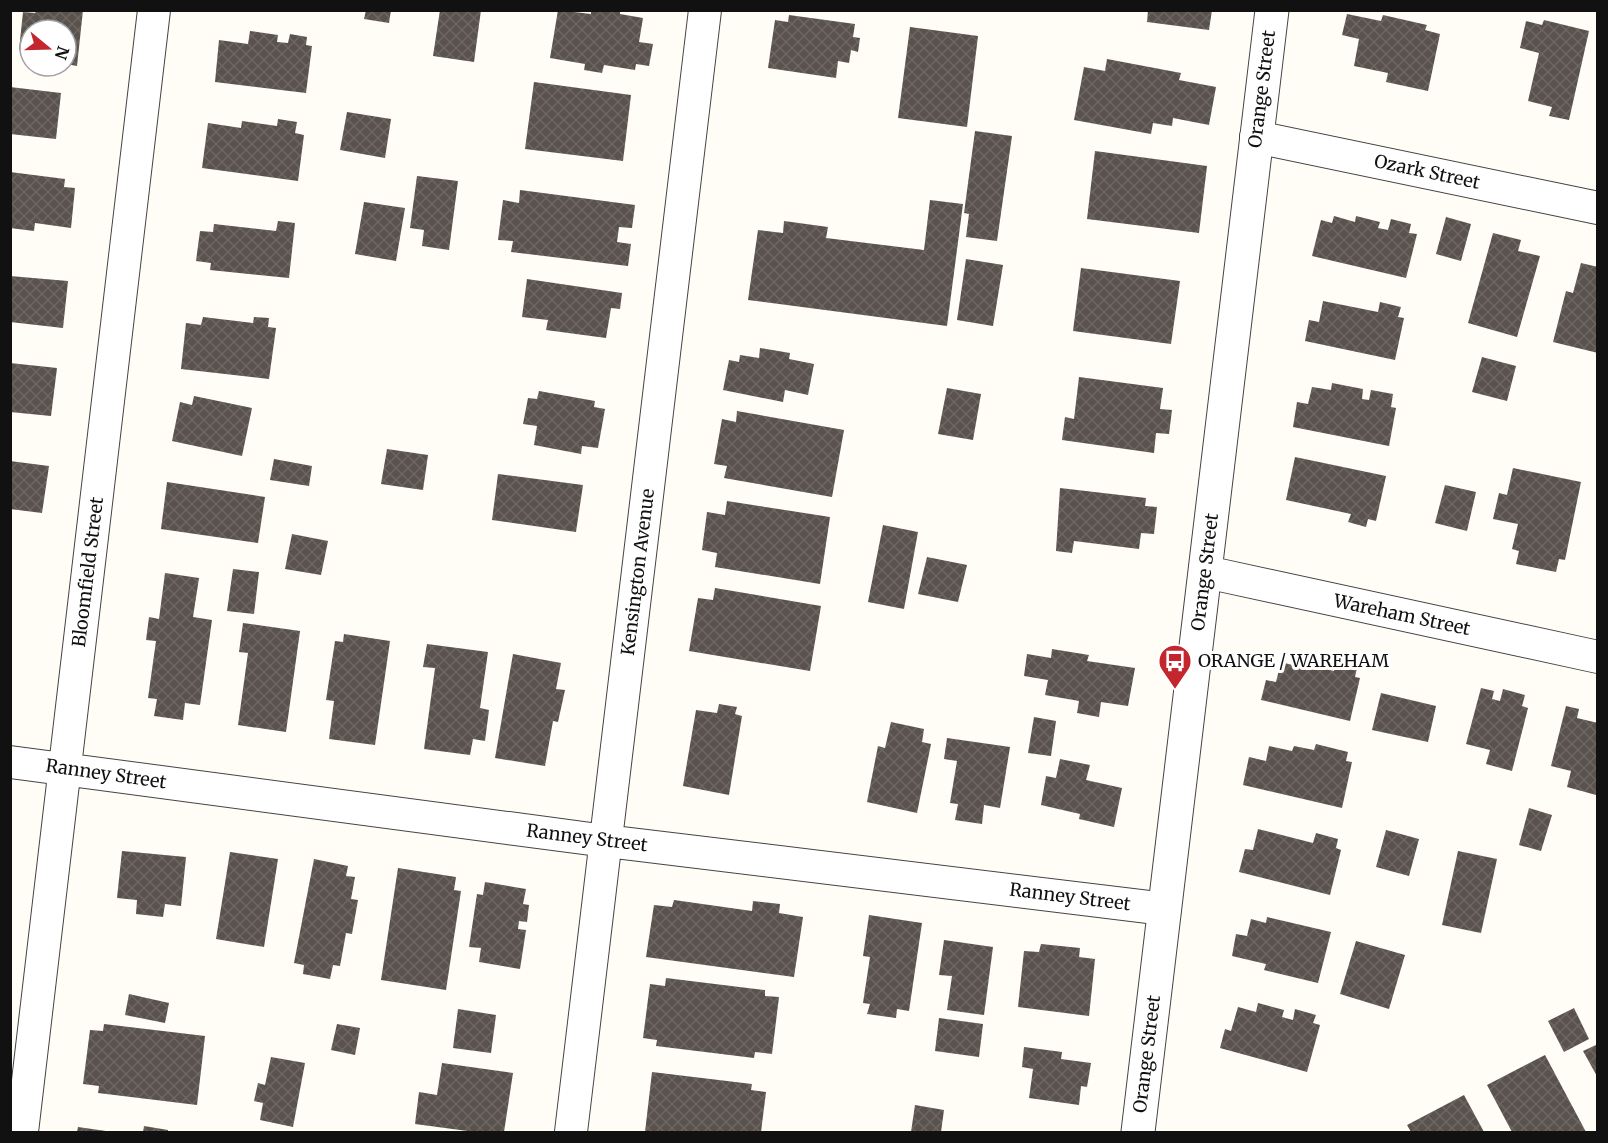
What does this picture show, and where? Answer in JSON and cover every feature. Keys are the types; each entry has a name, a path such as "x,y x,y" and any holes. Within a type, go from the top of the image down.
{"street":[{"name":"Bloomfield Street","path":"21,1132 154,10"},
{"name":"Kensington Avenue","path":"571,1132 705,10"},
{"name":"Orange Street","path":"1138,1132 1272,10"},
{"name":"Ozark Street","path":"1256,137 1598,208"},
{"name":"Wareham Street","path":"1206,572 1598,657"},
{"name":"Ranney Street","path":"10,762 606,841 1165,909"}],"building":[{"path":"36,10 83,10 78,57 78,18 22,18 23,12 35,13"},
{"path":"366,10 391,10 389,23 364,19"},
{"path":"440,10 481,10 474,62 433,56"},
{"path":"558,10 591,14 591,10 620,10 620,14 643,18 639,42 653,44 649,66 636,64 635,70 604,65 602,73 584,70 585,64 550,58"},
{"path":"1148,10 1212,10 1209,30 1147,22"},
{"path":"1347,14 1381,21 1383,15 1427,25 1425,30 1440,34 1428,91 1386,82 1388,73 1354,66 1359,39 1342,35"},
{"path":"789,15 855,24 853,37 860,38 858,52 851,50 849,63 838,61 836,78 768,68 775,20 788,22"},
{"path":"1544,20 1589,31 1569,120 1549,116 1552,107 1528,101 1539,53 1520,48 1526,21 1542,25"},
{"path":"910,27 978,36 967,127 898,118"},
{"path":"250,31 278,35 277,42 288,43 290,34 307,37 306,45 312,46 306,93 215,82 219,40 248,44"},
{"path":"1107,59 1181,73 1179,80 1216,87 1209,125 1173,118 1172,126 1153,123 1151,134 1074,120 1084,67 1105,71"},
{"path":"534,82 631,95 623,161 525,149"},
{"path":"10,87 61,93 56,139 10,134"},
{"path":"347,112 391,119 385,158 340,150"},
{"path":"278,119 297,122 295,133 304,135 298,181 202,168 208,123 241,128 242,121 277,126"},
{"path":"975,131 1012,136 997,241 966,237 969,214 964,213"},
{"path":"1095,151 1207,166 1199,233 1087,219"},
{"path":"10,172 65,179 64,187 75,188 71,228 35,223 34,231 10,228"},
{"path":"417,176 458,181 449,250 422,246 424,230 410,228"},
{"path":"520,190 635,205 632,228 619,227 617,242 631,244 628,266 511,252 513,241 498,240 503,200 519,203"},
{"path":"930,200 963,204 947,326 748,300 758,230 783,233 784,221 828,227 826,238 924,250"},
{"path":"364,202 405,208 396,261 355,254"},
{"path":"1334,216 1355,222 1356,216 1380,222 1378,228 1388,230 1391,219 1411,224 1409,233 1417,234 1406,278 1312,256 1321,220 1332,223"},
{"path":"1446,217 1471,224 1461,261 1436,254"},
{"path":"278,221 295,223 289,278 210,270 211,263 196,261 200,231 213,232 214,224 276,231"},
{"path":"1493,233 1521,240 1518,251 1540,256 1517,337 1468,323"},
{"path":"966,259 1003,265 993,326 957,320"},
{"path":"1581,263 1598,267 1598,353 1553,342 1566,291 1573,293"},
{"path":"1081,268 1180,281 1171,344 1073,331"},
{"path":"10,276 68,281 63,328 10,322"},
{"path":"527,279 622,293 620,309 611,308 606,338 546,330 548,320 522,317"},
{"path":"1323,301 1378,312 1380,302 1401,307 1398,317 1404,318 1395,360 1305,341 1309,320 1319,322"},
{"path":"203,317 253,323 254,317 269,318 268,327 276,328 269,379 181,369 186,323 201,325"},
{"path":"760,348 790,353 789,359 814,364 808,395 785,390 783,402 723,390 729,360 739,362 740,355 759,358"},
{"path":"1482,357 1516,366 1507,401 1472,392"},
{"path":"10,363 57,368 51,416 10,412"},
{"path":"1079,377 1163,388 1160,409 1172,410 1169,434 1156,433 1154,453 1062,440 1065,417 1074,419"},
{"path":"1332,383 1363,389 1362,399 1369,400 1371,390 1393,394 1391,407 1396,408 1389,446 1293,427 1297,402 1308,404 1312,387 1331,390"},
{"path":"947,388 981,394 973,440 938,434"},
{"path":"539,391 595,401 594,407 605,409 598,448 582,446 581,454 534,445 537,426 523,424 528,398 537,399"},
{"path":"194,396 252,408 242,456 172,441 180,402 192,405"},
{"path":"737,411 844,430 832,497 724,478 727,466 714,464 722,419 736,422"},
{"path":"387,449 428,455 423,490 381,484"},
{"path":"1295,457 1386,476 1376,521 1368,519 1366,527 1348,522 1351,514 1286,500"},
{"path":"274,459 312,466 309,486 270,480"},
{"path":"10,461 49,466 42,513 10,509"},
{"path":"1513,468 1581,482 1565,560 1559,559 1556,572 1516,564 1519,551 1512,549 1518,524 1493,519 1499,493 1507,495"},
{"path":"498,474 583,485 576,532 492,520"},
{"path":"167,482 265,497 258,543 161,529"},
{"path":"1445,485 1476,492 1467,531 1435,523"},
{"path":"1060,488 1146,498 1145,506 1157,507 1154,534 1141,533 1139,549 1074,541 1072,553 1056,551"},
{"path":"727,501 830,517 820,584 715,567 717,553 702,550 707,512 725,515"},
{"path":"883,525 918,532 904,609 868,602"},
{"path":"292,534 328,541 321,575 285,569"},
{"path":"927,557 967,565 958,602 918,594"},
{"path":"233,569 259,572 254,614 227,611"},
{"path":"165,573 199,578 193,617 212,620 200,705 185,703 183,720 154,716 157,699 148,698 156,641 146,640 149,617 159,619"},
{"path":"715,588 821,606 810,671 689,651 698,598 713,600"},
{"path":"243,623 300,631 286,732 238,725 248,653 239,652"},
{"path":"344,634 390,641 375,745 329,739 334,701 326,700 335,641 343,642"},
{"path":"427,644 488,652 480,708 489,710 485,741 473,739 470,755 424,749 435,668 423,667"},
{"path":"1052,649 1089,655 1087,661 1135,668 1128,706 1101,702 1099,717 1077,713 1079,701 1045,695 1048,680 1024,676 1027,654 1051,658"},
{"path":"513,654 561,663 556,689 565,690 558,722 553,721 545,766 495,758"},
{"path":"1303,658 1326,663 1325,669 1334,671 1336,663 1357,668 1355,677 1360,678 1350,721 1261,700 1266,680 1276,682 1281,662 1300,667"},
{"path":"1481,688 1494,691 1492,699 1500,701 1503,689 1525,695 1522,706 1528,708 1512,771 1486,764 1490,750 1466,744"},
{"path":"1381,693 1436,706 1428,742 1372,730"},
{"path":"719,704 737,707 735,714 742,716 729,795 683,786 696,710 717,713"},
{"path":"1566,706 1579,709 1577,718 1598,723 1596,795 1567,787 1571,771 1551,766"},
{"path":"1034,717 1056,721 1051,756 1028,753"},
{"path":"891,722 924,729 922,742 931,744 917,813 867,802 878,746 885,748"},
{"path":"947,738 1010,747 1000,808 984,805 982,824 955,820 958,804 950,803 957,761 944,759"},
{"path":"1316,744 1348,752 1346,761 1352,762 1342,808 1243,785 1249,757 1266,761 1269,746 1292,751 1294,746 1314,750"},
{"path":"1060,759 1090,765 1086,780 1122,788 1114,827 1079,819 1080,814 1041,805 1046,776 1056,778"},
{"path":"1529,808 1552,815 1541,851 1519,845"},
{"path":"1258,829 1313,843 1316,833 1338,839 1336,848 1341,850 1330,895 1239,872 1245,849 1253,850"},
{"path":"1386,830 1419,839 1409,876 1376,867"},
{"path":"122,851 186,857 181,906 165,904 163,917 136,914 137,900 117,898"},
{"path":"1458,851 1497,859 1481,933 1442,925"},
{"path":"230,852 278,859 264,947 216,939"},
{"path":"314,859 348,866 346,876 355,877 351,899 358,900 352,934 346,933 340,966 333,965 330,979 303,974 304,965 294,963"},
{"path":"398,868 456,877 454,890 461,891 446,990 381,980"},
{"path":"485,882 526,889 523,904 529,905 527,922 519,921 518,929 526,930 520,969 479,962 481,948 469,947 477,894 483,895"},
{"path":"674,900 752,911 753,901 780,904 779,913 803,917 794,977 646,957 654,905 672,907"},
{"path":"869,915 922,923 909,1011 897,1009 896,1018 867,1014 870,1004 863,1003 870,957 863,956"},
{"path":"1267,917 1331,932 1318,983 1264,970 1266,964 1232,956 1236,934 1247,936 1251,919 1266,923"},
{"path":"944,940 993,947 984,1015 947,1010 952,976 939,975"},
{"path":"1356,941 1405,955 1389,1009 1340,994"},
{"path":"1041,944 1080,948 1079,957 1095,959 1089,1016 1018,1007 1024,951 1039,952"},
{"path":"666,978 765,990 765,996 779,997 772,1054 755,1052 754,1058 656,1046 657,1040 643,1038 650,984 665,986"},
{"path":"129,994 169,1003 165,1023 125,1015"},
{"path":"1258,1003 1284,1010 1282,1017 1293,1020 1295,1009 1316,1015 1313,1023 1320,1025 1307,1072 1220,1048 1225,1029 1231,1031 1238,1007 1256,1012"},
{"path":"1574,1008 1589,1039 1564,1052 1548,1021"},
{"path":"458,1009 496,1015 491,1053 453,1048"},
{"path":"939,1018 983,1024 979,1057 935,1051"},
{"path":"104,1024 205,1036 197,1105 98,1093 99,1086 83,1084 90,1030 103,1031"},
{"path":"337,1024 360,1028 355,1055 331,1050"},
{"path":"1598,1044 1598,1078 1583,1051"},
{"path":"1024,1047 1062,1052 1061,1059 1091,1063 1087,1087 1081,1086 1079,1105 1029,1098 1033,1069 1022,1067"},
{"path":"1545,1055 1586,1132 1512,1132 1487,1085"},
{"path":"271,1057 305,1063 293,1127 260,1120 263,1103 254,1101 258,1083 265,1085"},
{"path":"442,1063 513,1073 504,1132 475,1132 415,1124 419,1092 437,1095"},
{"path":"652,1072 752,1084 751,1090 766,1092 761,1132 645,1132"},
{"path":"1464,1095 1484,1132 1411,1132 1407,1125"},
{"path":"915,1105 944,1110 941,1132 911,1132"},
{"path":"144,1126 168,1130 168,1132 143,1132"},
{"path":"78,1127 106,1131 106,1132 77,1132"}],"place":[{"name":"ORANGE / WAREHAM","path":"1175,690"}]}
